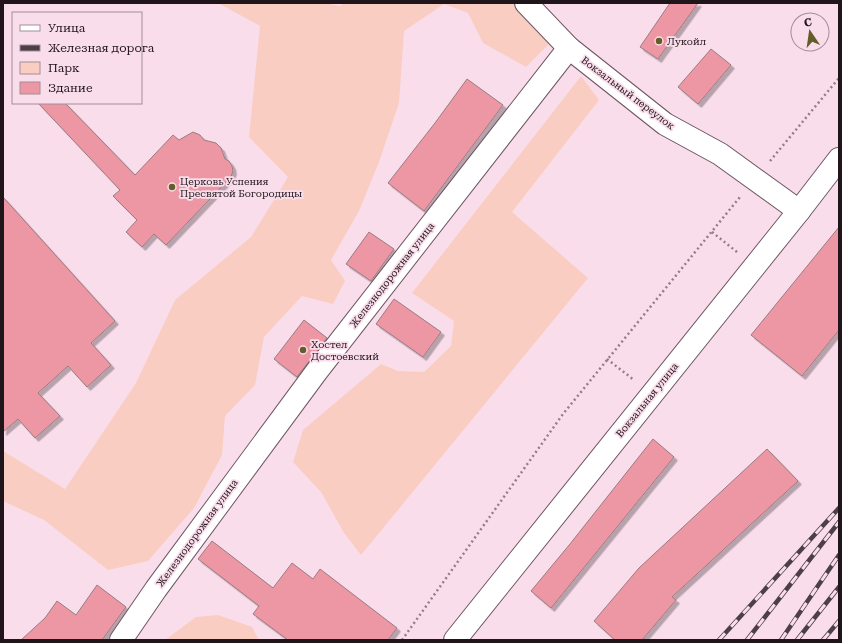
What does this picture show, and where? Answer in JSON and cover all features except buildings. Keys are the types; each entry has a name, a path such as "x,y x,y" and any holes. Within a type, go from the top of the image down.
{"street":[{"name":"Вокзальный переулок","path":"526,3 569,48 665,124 720,154 800,211"},
{"name":"Железнодорожная улица","path":"121,640 156,589 317,371 569,48"},
{"name":"Вокзальная улица","path":"455,640 800,211 839,159"}],"path":[{"path":"402,640 562,414 839,78"},
{"path":"607,359 652,394"}],"green space":[{"path":"218,3 325,3 340,6 344,3 512,3 550,43 526,67 483,43 468,13 444,4 404,31 399,103 379,162 359,211 331,260 345,281 333,304 302,296 264,337 255,385 225,416 222,455 194,508 148,561 108,570 44,520 3,501 3,451 65,489 136,383 175,300 251,237 288,177 249,137 260,26"},
{"path":"581,76 599,100 512,212 588,278 361,555 344,533 321,492 293,462 303,430 381,364 398,371 424,372 451,346 454,321 412,293"},
{"path":"218,615 252,627 259,640 165,640 196,617"}],"railway":[{"path":"719,640 839,508"},
{"path":"747,640 839,522"},
{"path":"781,640 839,555"},
{"path":"797,640 839,587"},
{"path":"823,640 839,621"}],"place":[{"name":"Лукойл","path":"659,41"},
{"name":"Церковь Успения Пресвятой Богородицы","path":"172,187"},
{"name":"Хостел Достоевский","path":"303,350"}]}
